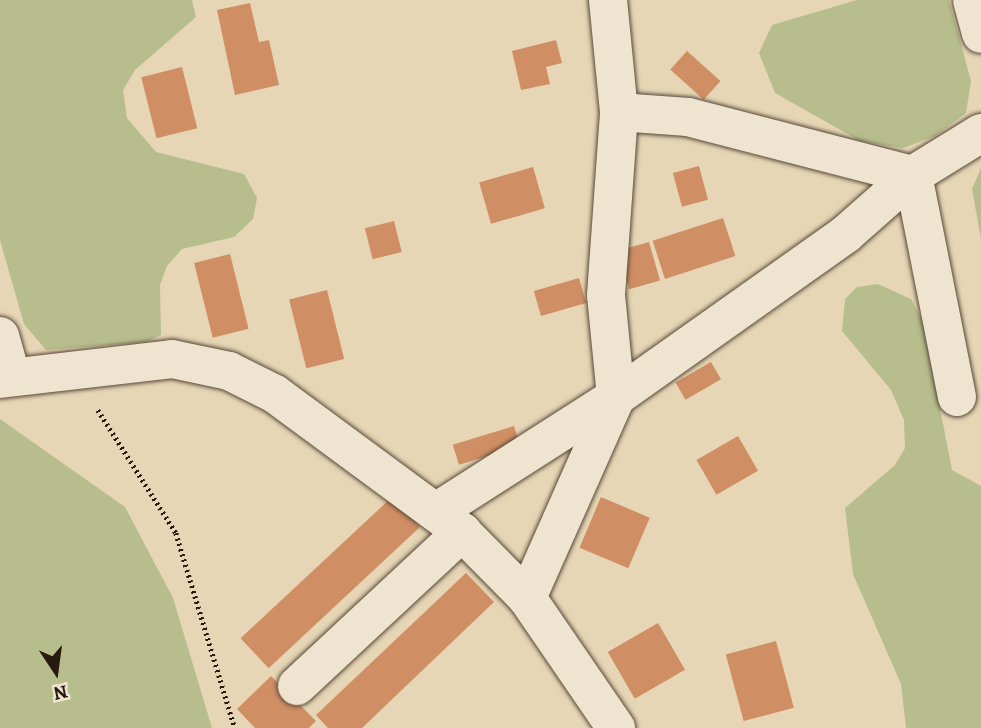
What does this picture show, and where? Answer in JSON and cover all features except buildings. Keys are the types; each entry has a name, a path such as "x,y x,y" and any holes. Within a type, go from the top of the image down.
{"street":[{"path":"527,597 616,397 606,295 619,112 608,0"},
{"path":"972,0 981,34"},
{"path":"619,112 688,117 913,175"},
{"path":"297,686 450,521 616,397 846,234 913,175 981,133"},
{"path":"913,175 957,397"},
{"path":"0,336 6,377 172,359 229,371 275,394 450,521 527,597 616,728"}],"path":[{"path":"72,369 176,533 235,728"}],"green space":[{"path":"0,0 192,0 196,17 135,70 123,90 127,118 156,152 244,174 257,198 253,219 234,237 182,249 167,266 160,285 161,335 146,342 46,350 24,324 0,240"},
{"path":"857,0 949,0 971,81 966,113 935,136 903,148 860,141 775,93 759,53 772,25"},
{"path":"981,168 981,239 972,189"},
{"path":"878,284 911,299 923,321 952,470 981,486 981,728 906,728 901,684 853,574 845,508 895,465 905,448 904,420 891,390 842,331 845,299 857,287"},
{"path":"0,419 125,507 173,598 212,728 0,728"}]}
